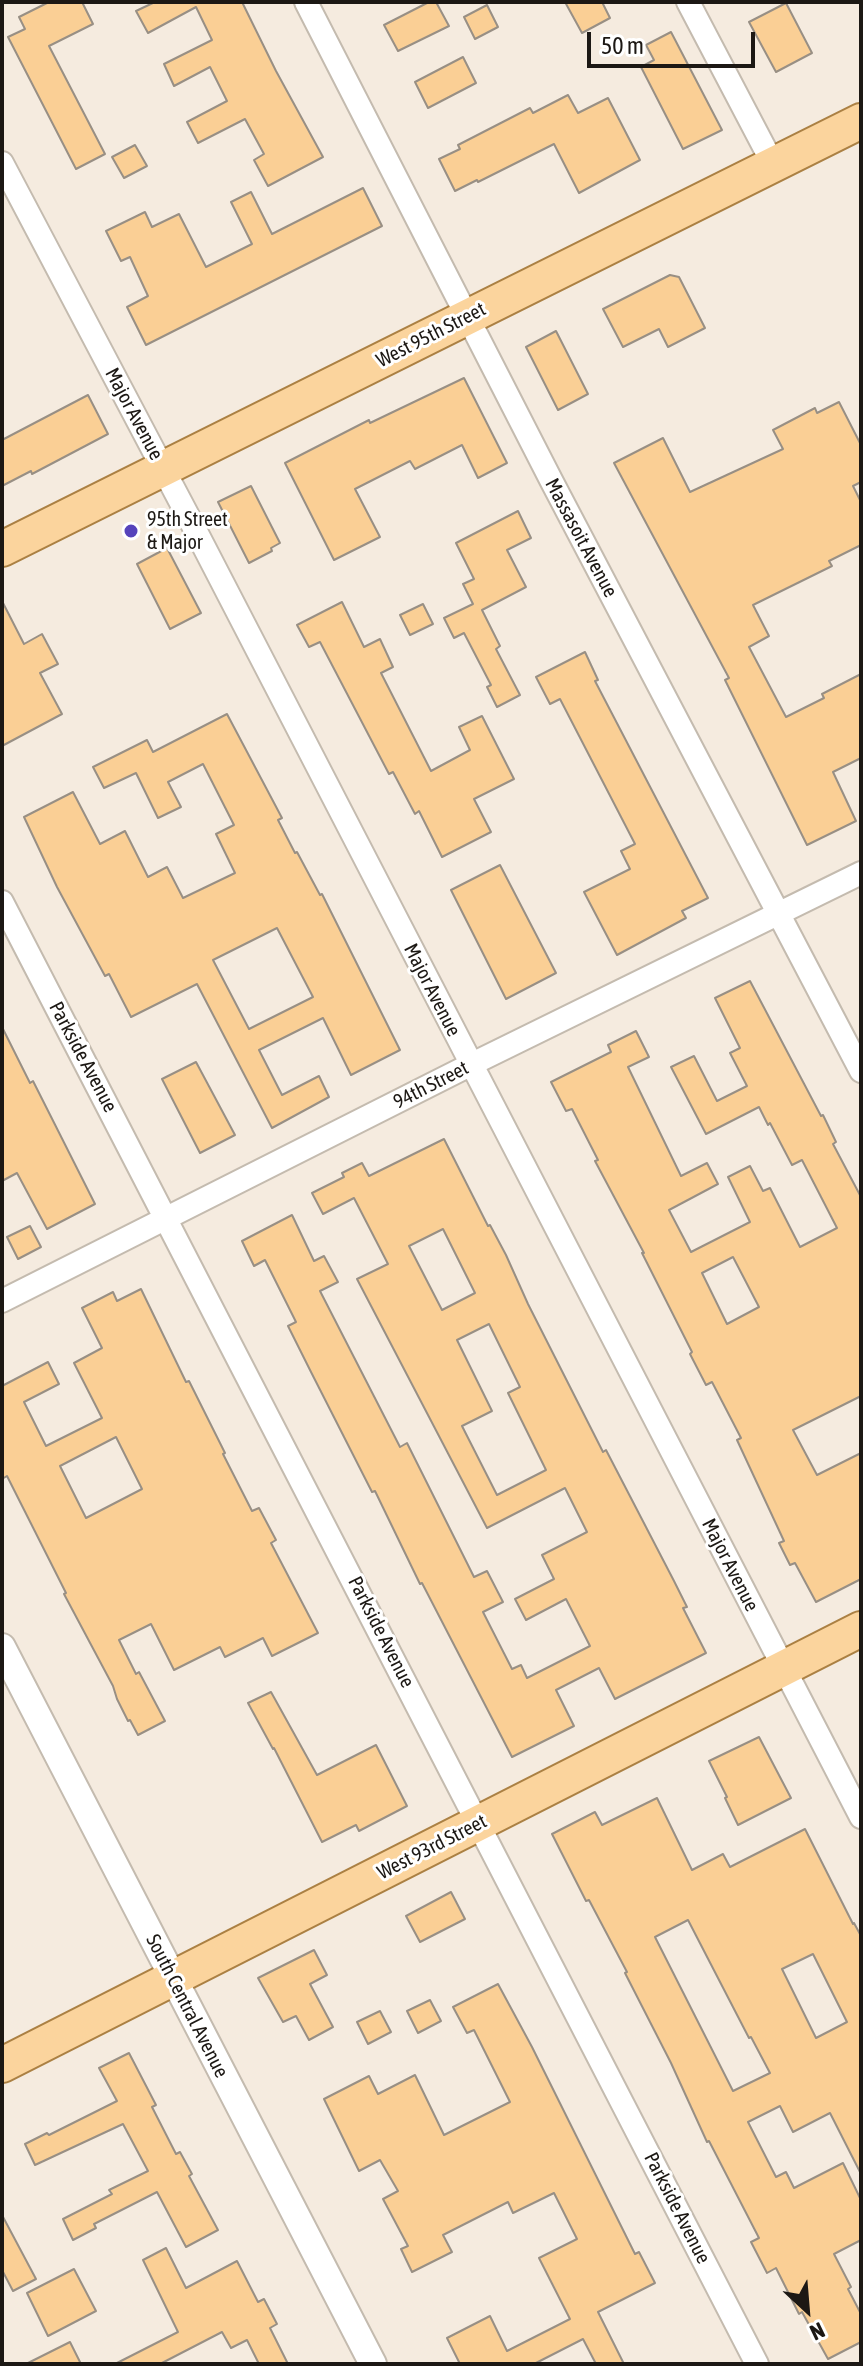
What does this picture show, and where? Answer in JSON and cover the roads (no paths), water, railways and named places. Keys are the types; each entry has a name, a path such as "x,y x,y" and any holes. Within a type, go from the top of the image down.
{"main road":[{"name":"West 95th Street","path":"2,549 861,121"},
{"name":"West 93rd Street","path":"2,2065 861,1629"}],"street":[{"name":"Massasoit Avenue","path":"306,2 551,480 861,1071"},
{"path":"688,2 773,164"},
{"name":"Major Avenue","path":"2,163 861,1817"},
{"name":"94th Street","path":"2,1301 470,1065 861,873"},
{"name":"Parkside Avenue","path":"2,902 757,2364"},
{"name":"South Central Avenue","path":"2,1647 373,2364"}],"place":[{"name":"95th Street & Major","path":"131,531"}]}
